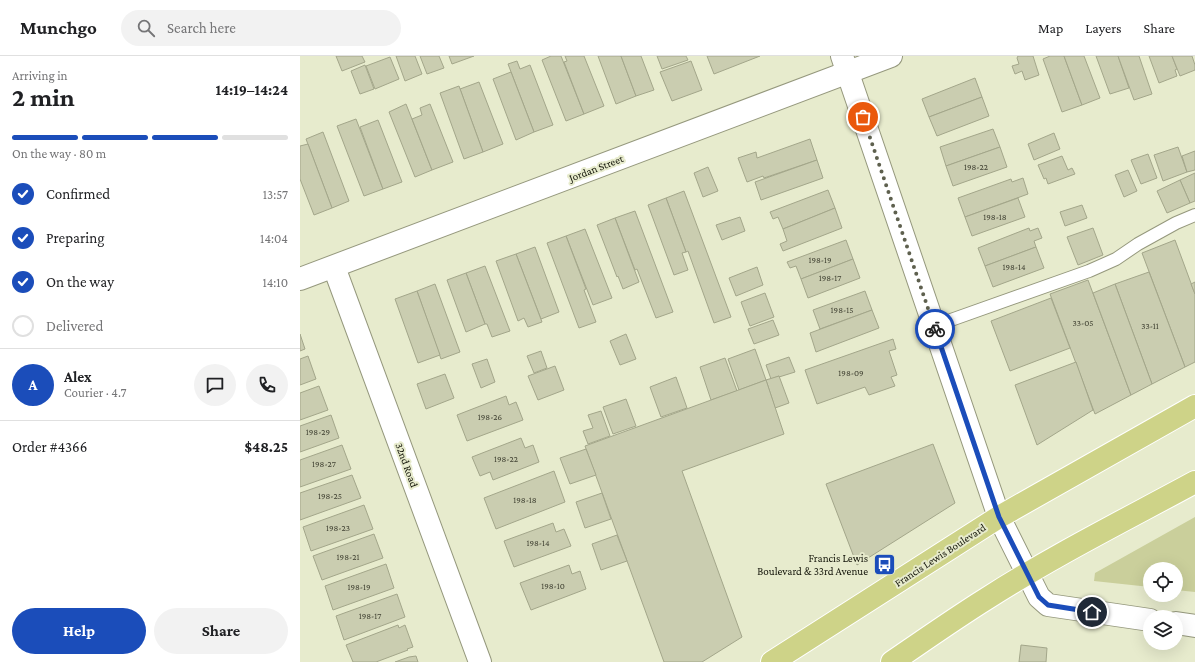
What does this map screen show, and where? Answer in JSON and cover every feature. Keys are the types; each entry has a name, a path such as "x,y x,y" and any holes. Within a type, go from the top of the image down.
{"main road":[{"name":"Francis Lewis Boulevard","path":"772,662 999,517 1195,406"},
{"path":"892,662 986,599 1028,574 1195,482"}],"street":[{"name":"Jordan Street","path":"300,279 334,267 845,64 891,56"},
{"path":"845,64 999,517 1039,597 1048,605 1143,619"},
{"name":"32nd Road","path":"334,267 480,662"},
{"path":"1183,624 1195,626"}],"lane":[{"path":"934,326 1089,271 1116,259 1176,223 1195,215"}],"green space":[{"path":"1195,517 1195,592 1183,591 1183,562 1143,562 1143,586 1094,581 1095,573"}],"building":[{"path":"336,56 362,56 365,62 342,71"},
{"path":"396,56 415,56 422,74 405,81"},
{"path":"420,56 439,56 444,68 427,74"},
{"path":"449,56 474,56 452,64"},
{"path":"551,56 561,56 584,114 566,121 542,60"},
{"path":"565,56 584,56 604,106 584,114 564,62 567,61"},
{"path":"598,56 621,56 636,96 616,104"},
{"path":"621,56 641,56 654,90 636,96"},
{"path":"657,56 686,56 688,60 662,69"},
{"path":"707,56 760,56 714,74"},
{"path":"1018,56 1033,56 1039,75 1025,80 1022,71 1015,74 1012,66 1019,64 1017,58"},
{"path":"1050,56 1064,56 1082,105 1062,112 1043,59"},
{"path":"1064,56 1084,56 1100,98 1082,105"},
{"path":"1096,56 1118,56 1129,88 1110,94"},
{"path":"1118,56 1139,56 1152,94 1134,100"},
{"path":"1149,56 1172,56 1177,69 1175,70 1177,76 1159,83"},
{"path":"1172,56 1192,56 1195,70 1180,76"},
{"path":"390,57 399,79 375,89 366,66"},
{"path":"517,61 520,69 530,65 553,125 534,132 508,64"},
{"path":"691,61 702,90 672,101 660,72"},
{"path":"365,65 374,89 360,94 351,71"},
{"path":"511,72 534,132 516,140 493,79"},
{"path":"975,78 982,97 929,117 922,99"},
{"path":"479,82 503,144 483,152 460,89"},
{"path":"459,86 483,152 464,159 440,93"},
{"path":"982,97 989,116 937,136 929,117"},
{"path":"406,104 432,170 415,177 389,112"},
{"path":"430,104 453,162 432,170 412,119 422,115 420,108"},
{"path":"356,119 383,189 364,196 337,126"},
{"path":"378,120 402,182 383,189 360,127"},
{"path":"993,129 1000,147 946,166 940,147"},
{"path":"323,132 349,201 332,208 306,139"},
{"path":"1054,133 1060,149 1034,160 1028,144"},
{"path":"810,139 817,160 764,178 763,176 747,182 738,158 756,152 757,158"},
{"path":"308,144 332,208 314,215 300,179 300,146"},
{"path":"1000,147 1007,167 953,186 946,166"},
{"path":"1178,147 1187,172 1163,181 1154,155"},
{"path":"1195,151 1195,170 1187,172 1182,156"},
{"path":"1148,154 1157,178 1141,184 1131,160"},
{"path":"1062,156 1068,170 1072,168 1075,174 1048,184 1046,178 1044,179 1038,165"},
{"path":"817,160 823,178 761,200 755,182"},
{"path":"708,167 718,191 703,197 694,173"},
{"path":"1128,170 1137,191 1124,197 1115,175"},
{"path":"1195,173 1195,201 1190,203 1180,180"},
{"path":"1023,178 1028,194 965,217 958,198 1011,179 1012,182"},
{"path":"1180,180 1190,203 1167,213 1157,191"},
{"path":"828,190 835,208 783,229 778,217 773,219 770,212"},
{"path":"684,191 731,317 714,323 688,251 686,252 666,198"},
{"path":"666,198 686,252 682,253 688,270 674,275 648,205"},
{"path":"1018,198 1025,217 972,236 965,217"},
{"path":"1082,205 1087,218 1065,226 1060,212"},
{"path":"835,208 842,228 783,251 780,244 787,241 783,229"},
{"path":"635,211 673,312 656,318 637,269 635,270 615,218"},
{"path":"740,217 745,231 722,240 716,225"},
{"path":"615,218 639,282 623,289 597,225"},
{"path":"1029,228 1030,231 1038,228 1042,238 1034,241 1036,247 985,266 978,248"},
{"path":"1093,228 1103,255 1078,265 1067,237"},
{"path":"585,229 612,298 593,305 566,236"},
{"path":"566,236 586,289 584,290 596,322 579,328 547,243"},
{"path":"846,240 853,259 801,279 796,266 790,268 787,262"},
{"path":"1175,240 1195,294 1195,362 1185,367 1142,253"},
{"path":"535,247 559,312 541,319 516,254"},
{"path":"1036,247 1044,268 993,287 985,266"},
{"path":"516,254 542,322 528,327 524,318 518,321 496,261"},
{"path":"853,259 860,278 808,298 801,279"},
{"path":"485,266 510,331 492,337 487,324 485,324 466,273"},
{"path":"757,267 763,285 736,296 729,278"},
{"path":"1149,272 1185,367 1152,384 1115,284"},
{"path":"466,273 485,324 466,332 447,280"},
{"path":"1088,280 1131,395 1095,414 1050,294"},
{"path":"1195,282 1195,294 1191,284"},
{"path":"435,284 460,352 441,359 417,291"},
{"path":"1115,284 1152,384 1131,395 1093,293"},
{"path":"417,291 440,355 418,363 395,299"},
{"path":"865,291 872,310 820,329 813,310"},
{"path":"765,293 774,317 750,326 741,302"},
{"path":"1051,298 1070,348 1010,371 991,321"},
{"path":"872,310 879,328 816,352 810,333"},
{"path":"773,320 779,335 754,344 748,329"},
{"path":"300,334 305,349 300,351"},
{"path":"626,334 636,359 620,365 610,341"},
{"path":"893,339 896,349 889,351 897,375 891,377 895,386 869,395 865,387 817,404 805,370"},
{"path":"755,349 766,380 739,390 728,359"},
{"path":"541,351 547,368 534,373 527,356"},
{"path":"308,356 316,379 300,385 300,359"},
{"path":"789,357 795,372 771,379 766,365"},
{"path":"725,358 737,391 711,400 700,367"},
{"path":"487,359 495,382 481,388 472,364"},
{"path":"1076,362 1093,410 1037,445 1015,385"},
{"path":"555,366 564,390 538,400 528,376"},
{"path":"445,374 454,398 426,409 417,384"},
{"path":"779,376 789,403 775,408 766,380"},
{"path":"676,377 687,408 661,417 650,387"},
{"path":"766,380 784,434 682,471 742,637 702,662 664,662 585,446"},
{"path":"319,386 328,410 300,420 300,393"},
{"path":"506,396 509,405 516,402 523,420 467,441 457,415"},
{"path":"626,399 636,426 613,434 603,407"},
{"path":"601,411 610,436 588,444 583,431 593,428 588,415"},
{"path":"331,415 339,438 300,452 300,426"},
{"path":"521,438 525,448 533,445 539,462 493,480 490,472 480,476 472,457"},
{"path":"933,444 955,503 857,565 826,484"},
{"path":"342,445 351,469 300,487 300,460"},
{"path":"586,449 596,475 570,484 560,458"},
{"path":"554,471 565,502 496,529 484,498"},
{"path":"352,475 361,498 300,520 300,493"},
{"path":"602,493 611,519 585,528 576,502"},
{"path":"364,505 373,529 311,551 303,527"},
{"path":"553,523 556,532 564,529 571,546 514,567 504,541"},
{"path":"374,534 383,558 322,580 313,556"},
{"path":"617,535 627,561 601,570 592,544"},
{"path":"386,564 394,588 333,610 325,586"},
{"path":"569,565 572,574 580,571 586,589 531,610 520,583"},
{"path":"397,594 405,617 344,640 336,616"},
{"path":"398,625 399,628 405,625 413,647 376,662 353,662 346,645"},
{"path":"1021,645 1047,648 1046,662 1019,662"},
{"path":"416,656 418,662 395,662 409,657"}],"way so far":[{"path":"863,117 935,329"}],"place":[{"name":"Francis Lewis Boulevard & 33rd Avenue","path":"884,564"}],"route":[{"path":"935,329 999,517 1039,597 1048,605 1092,612"}]}
